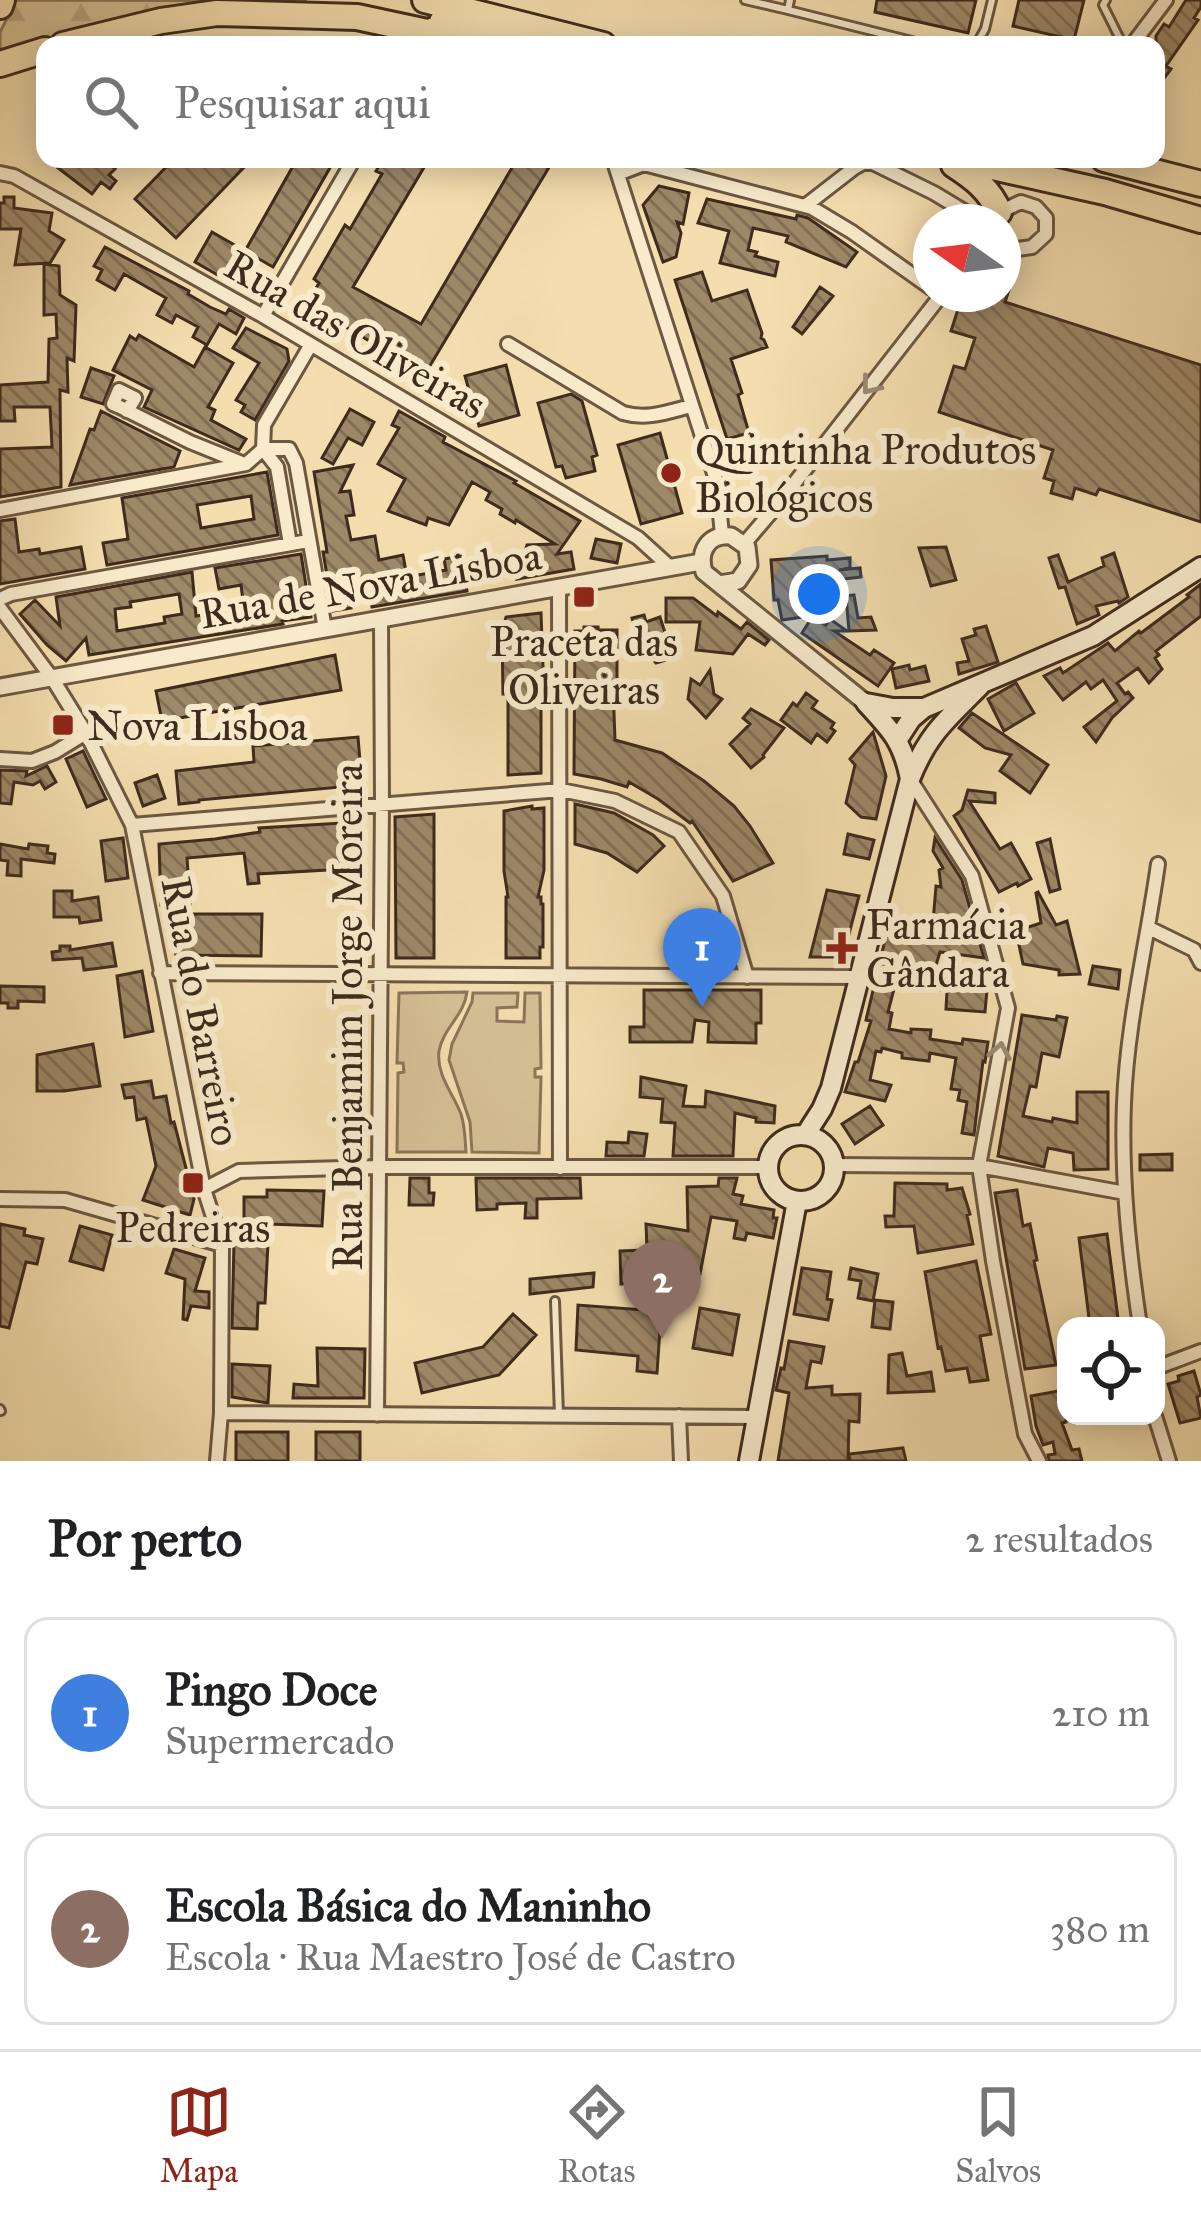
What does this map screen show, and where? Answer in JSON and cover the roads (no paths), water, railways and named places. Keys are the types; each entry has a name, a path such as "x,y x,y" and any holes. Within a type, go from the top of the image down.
{"highway":[{"path":"358,0 493,36"},
{"path":"425,0 567,36"},
{"path":"99,36 217,14 357,17 427,32 454,25"},
{"path":"0,64 36,53"},
{"path":"1165,160 1201,165"},
{"path":"958,168 976,178 993,197 993,204"},
{"path":"997,168 1201,220"},
{"path":"1042,168 1201,203"},
{"path":"1139,168 1201,184"}],"main road":[{"path":"898,739 924,708 1094,636 1201,567"},
{"path":"806,1134 831,1088 910,779 933,734 980,686"},
{"path":"866,703 924,708"},
{"path":"866,703 898,739 910,779"},
{"path":"898,739 933,734"},
{"path":"806,1134 826,1145 834,1165 827,1190 797,1201 778,1192 768,1168 780,1142 806,1134"},
{"path":"749,1461 797,1201"}],"street":[{"path":"1135,36 1166,0"},
{"path":"262,316 349,168"},
{"path":"616,168 717,483 722,535"},
{"path":"618,174 634,168"},
{"path":"659,168 805,206 913,275"},
{"path":"805,206 854,168"},
{"path":"883,168 959,204"},
{"name":"Rua das Oliveiras","path":"0,173 14,176 262,316 638,538 670,567"},
{"path":"1018,204 1036,207 1046,218 1046,234 1032,248 1021,249"},
{"path":"744,544 927,312"},
{"path":"508,344 623,413 650,417 691,406"},
{"path":"290,544 278,467 263,449 264,425 310,346"},
{"path":"127,411 246,464"},
{"path":"190,442 195,474"},
{"path":"0,510 246,464 263,449 289,449 296,464 325,629"},
{"path":"278,467 296,464"},
{"path":"757,614 745,574 750,556 744,544 722,535 706,545 701,562 704,572 866,703"},
{"path":"0,604 11,594 308,541"},
{"name":"Rua de Nova Lisboa","path":"0,687 701,562"},
{"path":"719,584 745,574"},
{"path":"559,586 560,1168"},
{"name":"Rua do Barreiro","path":"0,604 86,733 132,825 204,1189 222,1245 218,1461"},
{"name":"Rua Benjamim Jorge Moreira","path":"377,1415 381,620"},
{"path":"0,759 32,761 86,733"},
{"path":"910,779 972,875 1008,1008 979,1166 1024,1434 1039,1461"},
{"path":"132,825 561,790 615,801 679,832 723,896 747,977"},
{"path":"1139,1317 1127,1234 1124,1102 1158,863"},
{"path":"1149,928 1194,950 1201,963"},
{"path":"160,973 858,977"},
{"path":"834,1165 979,1166 1125,1193"},
{"path":"204,1189 238,1171 768,1168"},
{"path":"0,1199 65,1200 222,1245"},
{"path":"1165,1365 1201,1352"},
{"path":"220,1413 757,1417"},
{"path":"679,1416 681,1461"},
{"path":"1158,1425 1169,1461"}],"lane":[{"path":"745,0 892,36"},
{"path":"788,10 790,0"},
{"path":"981,36 992,0"},
{"path":"1106,0 1103,5 1122,36"},
{"path":"555,1301 559,1415"}],"place":[{"name":"Quintinha Produtos Biológicos","path":"671,473"},
{"name":"Praceta das Oliveiras","path":"584,597"},
{"name":"Nova Lisboa","path":"63,725"},
{"name":"Farmácia Gândara","path":"842,948"},
{"name":"Pingo Doce","path":"702,1007"},
{"name":"Pedreiras","path":"193,1183"},
{"name":"Escola Básica do Maninho","path":"662,1339"}]}
